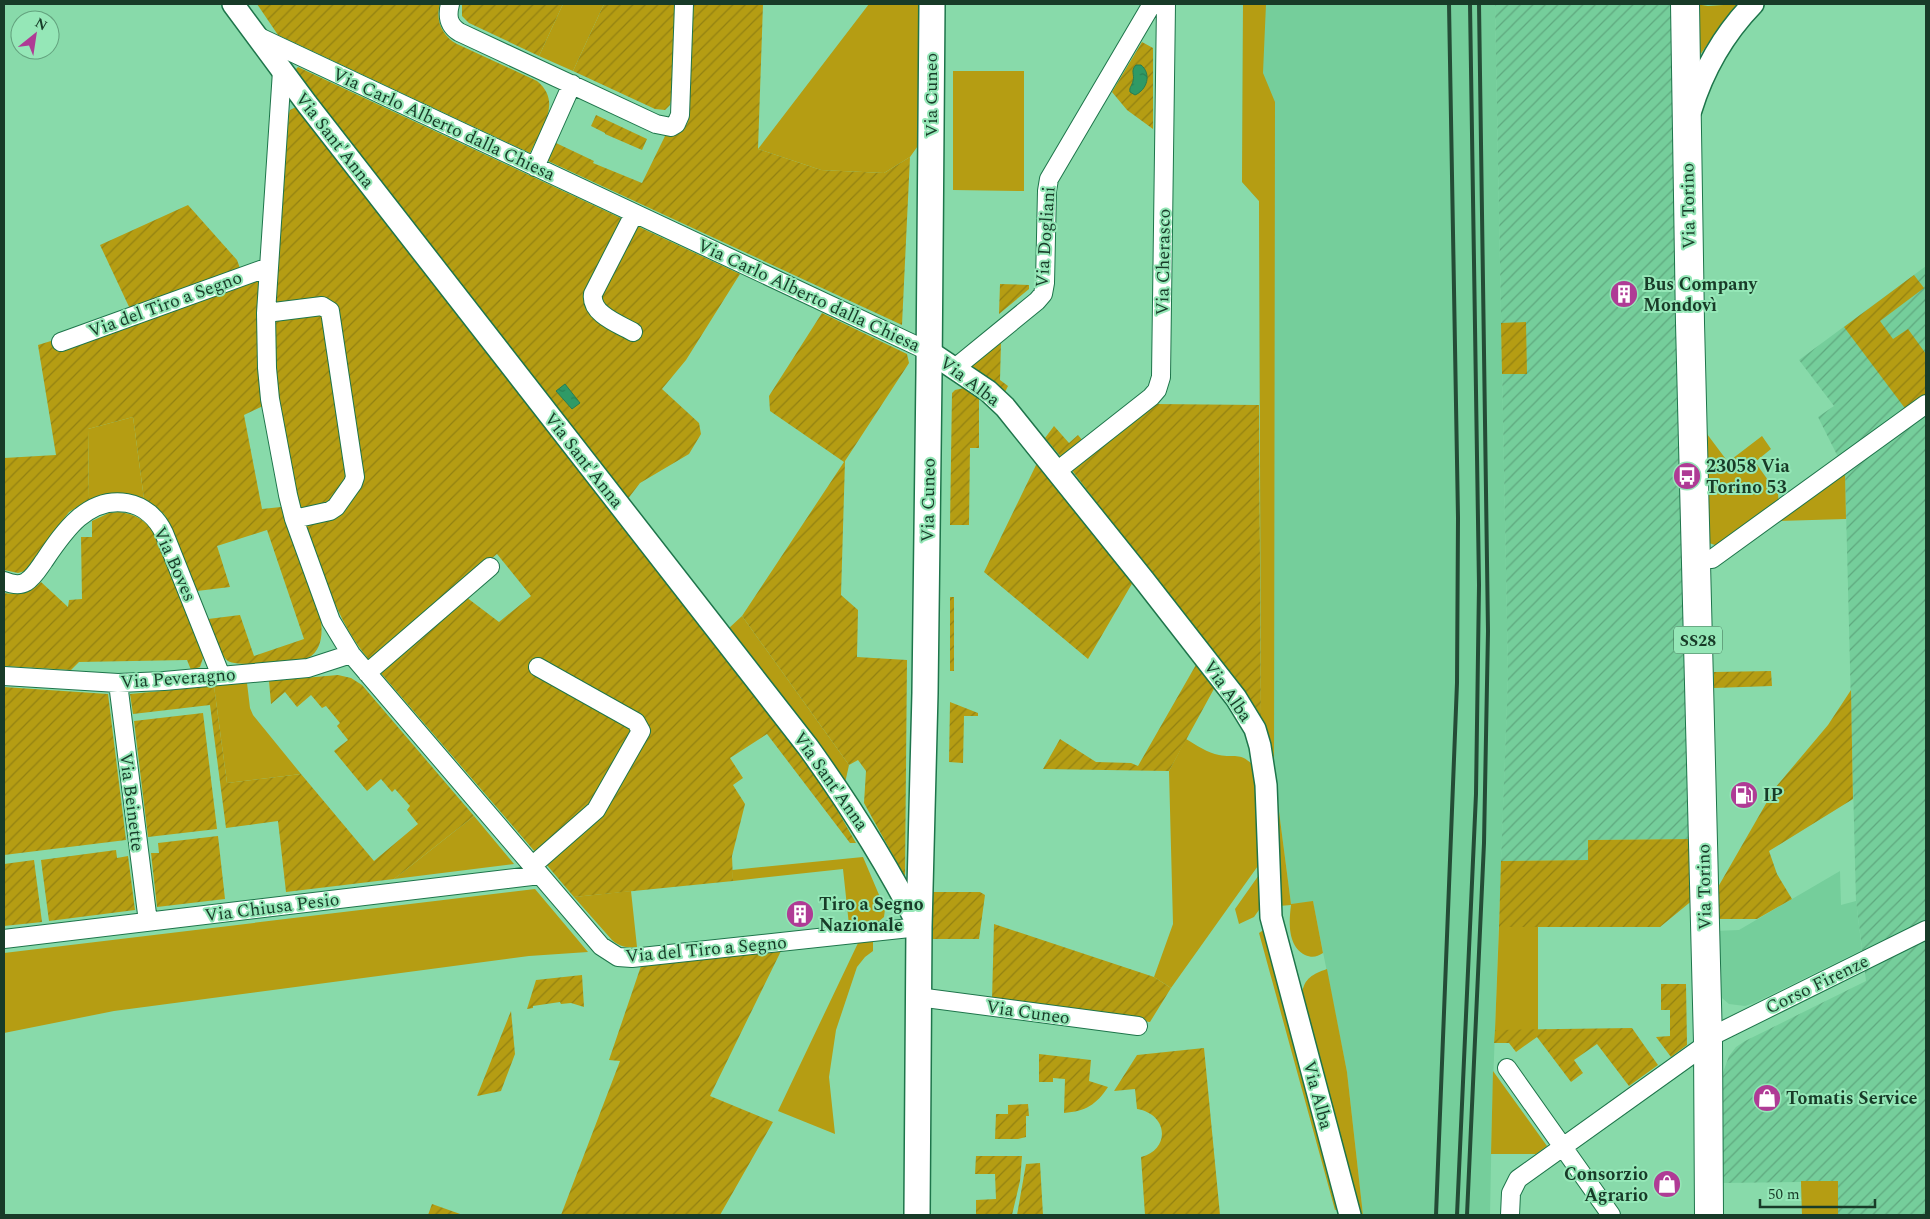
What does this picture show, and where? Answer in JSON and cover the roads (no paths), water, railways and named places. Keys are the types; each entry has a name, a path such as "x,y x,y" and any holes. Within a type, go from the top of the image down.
{"main road":[{"name":"Via Cuneo","path":"917,1215 918,997 930,352 932,4"},
{"name":"Via Torino","path":"1685,4 1686,130 1708,1040 1709,1215"}],"street":[{"name":"Via Sant'Anna","path":"233,4 282,71 808,747 870,839 920,927"},
{"path":"450,4 449,19 456,30 656,124 671,127 676,124 680,115 684,4"},
{"name":"Via Dogliani","path":"955,368 1043,294 1049,179 1152,4"},
{"name":"Via Cherasco","path":"1057,472 1151,397 1157,390 1161,377 1166,4"},
{"path":"1686,130 1695,97 1711,61 1734,26 1753,4"},
{"name":"Via Carlo Alberto dalla Chiesa","path":"254,34 634,214 881,327 930,352"},
{"name":"Via del Tiro a Segno","path":"282,71 266,313 267,368 270,399 294,519 331,621 350,654 601,946 612,954 625,958 920,927"},
{"path":"534,166 572,84"},
{"path":"633,332 601,313 592,300 593,294 634,214"},
{"name":"Via del Tiro a Segno","path":"61,342 269,267"},
{"path":"266,313 322,306 330,311 354,464 355,477 353,483 336,507 330,511 294,519"},
{"name":"Via Alba","path":"930,352 955,368 997,400 1144,580 1242,707 1255,729 1260,746 1266,785 1271,917 1350,1215"},
{"path":"1696,559 1712,559 1926,404"},
{"name":"Via Boves","path":"4,581 15,584 28,580 71,524 85,512 106,504 125,503 134,505 155,519 164,533 221,676"},
{"path":"367,673 490,567"},
{"name":"Via Peveragno","path":"4,676 118,683 308,668 350,654"},
{"path":"536,871 596,810 641,731 636,722 538,668"},
{"name":"Via Beinette","path":"118,683 148,922"},
{"name":"Via Chiusa Pesio","path":"4,939 536,871"},
{"name":"Corso Firenze","path":"1510,1215 1511,1193 1518,1179 1708,1040 1926,930"},
{"name":"Via Cuneo","path":"918,997 1138,1026"},
{"path":"1507,1068 1611,1215"}],"water":[{"path":"1136,65 1141,65 1144,69 1147,82 1143,89 1135,95 1130,90 1133,69"},
{"path":"565,384 580,403 572,409 556,391"}],"railway":[{"path":"1436,1215 1457,683 1458,518 1449,4"},
{"path":"1457,1215 1476,794 1479,585 1470,4"},
{"path":"1467,1215 1484,843 1488,631 1479,4"}],"place":[{"name":"Bus Company Mondovì","path":"1624,294"},
{"name":"23058 Via Torino 53","path":"1687,476"},
{"name":"IP","path":"1744,795"},
{"name":"Tiro a Segno Nazionale","path":"800,914"},
{"name":"Tomatis Service","path":"1767,1098"},
{"name":"Consorzio Agrario","path":"1667,1184"}]}
